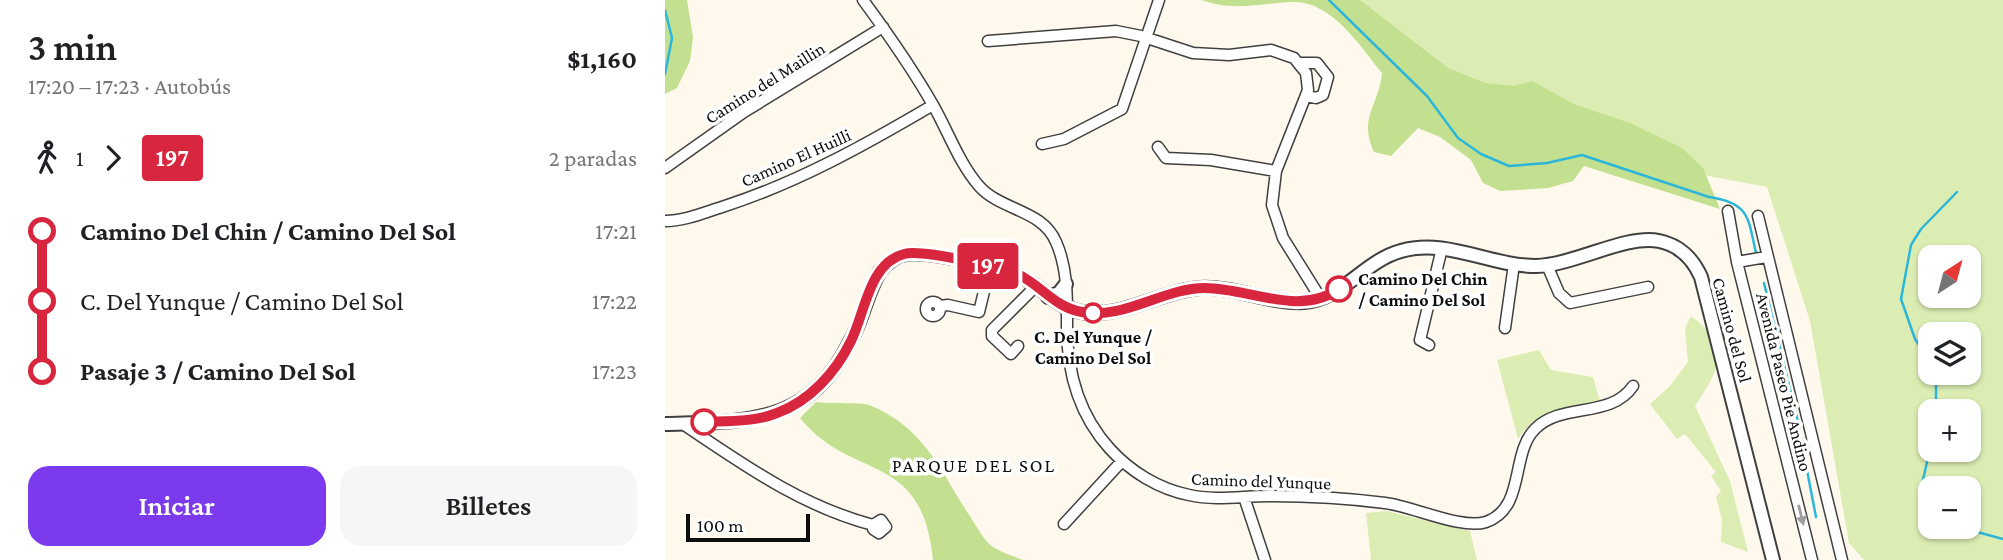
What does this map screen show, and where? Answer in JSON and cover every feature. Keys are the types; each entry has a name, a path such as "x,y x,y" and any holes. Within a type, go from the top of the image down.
{"street":[{"name":"Camino del Yunque","path":"863,0 933,105 971,176 982,190 996,201 1035,217 1050,232 1059,250 1066,284 1069,359 1078,399 1095,431 1122,461 1152,482 1200,498 1374,501 1467,523 1485,522 1501,512 1509,501 1526,443 1537,427 1556,417 1619,400 1633,387"},
{"path":"1042,144 1064,139 1122,108 1159,0"},
{"name":"Camino del Maillin","path":"665,168 738,116 883,27"},
{"path":"988,41 1038,39 1105,31 1147,38 1202,54 1277,50 1300,64 1308,78 1307,96 1276,171 1272,200 1276,223 1321,299"},
{"path":"1300,64 1317,63 1328,77 1323,95 1316,99 1307,96"},
{"name":"Camino El Huilli","path":"665,222 684,219 785,184 851,152 933,105"},
{"path":"1158,147 1166,158 1211,160 1276,171"},
{"name":"Avenida Paseo Pie Andino","path":"1728,211 1737,262 1812,560"},
{"name":"Avenida Paseo Pie Andino","path":"1758,216 1842,560"},
{"name":"Camino del Sol","path":"665,424 771,416 804,399 843,356 876,277 894,258 916,253 1017,274 1068,309 1089,313 1111,312 1160,295 1200,288 1230,290 1288,302 1321,299 1389,255 1410,249 1442,248 1514,264 1547,265 1644,240 1669,244 1692,261 1703,284 1773,560"},
{"path":"1429,345 1420,340 1421,326 1442,248"},
{"path":"1737,262 1766,257"},
{"path":"1505,328 1514,264"},
{"path":"1547,265 1559,293 1570,303 1648,287"},
{"path":"940,306 948,305 979,312 990,267"},
{"path":"1048,297 1059,293 1066,284"},
{"path":"1019,346 1011,354 992,336 992,330 1035,286"},
{"path":"683,423 790,494 820,508 873,525"},
{"path":"1064,524 1122,461"},
{"path":"1244,497 1265,560"}],"green space":[{"path":"665,0 687,0 693,37 690,61 677,88 665,94"},
{"path":"1202,0 1360,0 1448,68 1485,83 1514,86 1532,81 1576,105 1630,123 1682,148 1703,168 1720,209 1584,166 1573,181 1548,188 1500,191 1483,183 1471,160 1440,137 1418,128 1391,156 1374,152 1368,130 1369,120 1382,73 1332,16 1306,3 1225,6"},
{"path":"1342,0 2003,0 2003,560 1864,560 1849,543 1810,321 1767,187 1698,174 1521,155"},
{"path":"1691,316 1704,327 1717,348 1716,369 1695,406 1730,481 1748,552 1721,542 1722,520 1716,497 1721,491 1711,476 1716,472 1685,434 1677,439 1650,404 1669,387 1688,362 1685,328"},
{"path":"1539,350 1551,370 1593,377 1600,401 1544,415 1534,421 1518,439 1497,360"},
{"path":"816,402 869,405 904,425 918,438 940,467 987,542 1023,560 933,560 926,525 915,500 900,483 820,438 800,418"},
{"path":"1386,511 1470,531 1477,560 1371,560 1366,513"}],"waterway":[{"path":"1329,0 1427,96 1458,138 1481,154 1509,166 1547,163 1582,155 1733,203 1745,214 1756,253"},
{"path":"665,10 672,38 665,74"},
{"path":"1918,343 1901,299 1911,245 1921,229 1957,192"},
{"path":"1764,283 1797,418 1816,517"},
{"path":"1936,385 1936,399"},
{"path":"1924,476 1927,462"},
{"path":"1981,533 2003,539"}],"bus line":[{"name":"197","path":"704,422 771,416 804,399 821,384 843,356 880,271 894,258 904,254 922,253 1010,271 1030,281 1048,297 1068,309 1089,313 1111,312 1160,295 1200,288 1230,290 1288,302 1321,299 1339,289"}],"place":[{"name":"Camino Del Chin / Camino Del Sol","path":"1339,289"},
{"name":"C. Del Yunque / Camino Del Sol","path":"1093,313"}],"district":[{"name":"PARQUE DEL SOL","path":"974,465"}]}
